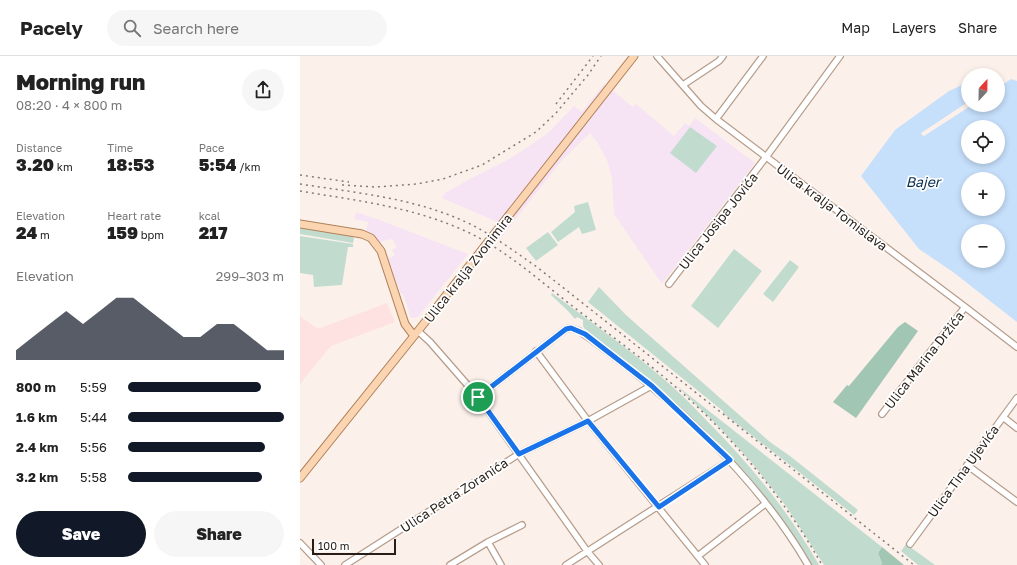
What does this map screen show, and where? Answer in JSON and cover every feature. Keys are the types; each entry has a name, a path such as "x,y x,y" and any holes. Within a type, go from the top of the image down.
{"main road":[{"name":"Ulica kralja Zvonimira","path":"300,478 634,56"},
{"path":"300,224 362,234 371,238 381,251 405,324 416,333"}],"street":[{"name":"Ulica kralja Tomislava","path":"657,56 701,106 1017,347"},
{"path":"683,86 719,61 723,56"},
{"path":"716,118 763,56"},
{"name":"Ulica Josipa Jovića","path":"669,284 766,157 840,56"},
{"name":"Ulica Marina Držića","path":"882,414 965,307"},
{"path":"478,397 566,329 571,328 585,334 652,386 730,460 765,504 799,550 808,565"},
{"path":"416,333 430,342 478,397 587,551 599,565"},
{"path":"536,351 588,421 705,565"},
{"name":"Ulica Petra Zoranića","path":"345,565 519,454 588,421 652,386"},
{"name":"Ulica Tina Ujevića","path":"910,544 1017,398"},
{"path":"1003,417 1017,428"},
{"path":"566,565 659,507 730,460"},
{"path":"967,465 1017,502"},
{"path":"698,556 742,520 765,504"},
{"path":"450,565 488,542 522,525"},
{"path":"488,542 502,565"},
{"path":"300,543 321,565"}],"shaded area":[{"path":"604,84 633,107 636,104 674,136 685,123 689,126 695,118 755,163 662,284 614,214 612,178 607,160 590,133 563,159 500,239 491,232 497,224 495,221 442,198 445,193 511,158 548,133 574,106 582,112"},
{"path":"356,212 468,254 418,317 411,318 388,258 395,256 392,249 397,248 393,240 389,239 380,242 366,232 368,222 354,219"},
{"path":"387,303 395,322 331,346 300,384 300,316 315,327 320,328"}],"green space":[{"path":"690,127 717,146 696,173 670,153"},
{"path":"588,202 596,230 582,234 579,227 558,242 551,232 575,212 574,206"},
{"path":"300,228 351,236 354,238 353,243 300,234"},
{"path":"548,232 558,245 536,261 526,248"},
{"path":"300,236 353,244 353,247 348,247 342,285 314,287 313,275 300,273"},
{"path":"734,249 762,271 718,328 691,306"},
{"path":"790,260 799,267 773,302 763,294"},
{"path":"599,287 626,315 770,442 858,510 854,515 723,413 723,411 588,302"},
{"path":"552,293 638,357 671,385 724,438 754,472 782,508 819,565 810,565 796,540 686,414 655,384 586,331 583,326 583,320 577,317 575,319 551,295"},
{"path":"905,322 918,331 856,418 833,402 847,385 849,386 898,327"},
{"path":"676,385 882,547 878,553 882,563 881,565 824,565 786,506 752,463 721,429"},
{"path":"906,544 935,565 918,565 901,551"},
{"path":"882,547 904,565 881,565 882,563 878,553"}],"water":[{"name":"Bajer","path":"1011,79 1017,81 1017,322 953,272 919,249 861,176 895,130 949,91 961,85 961,107 921,133 924,136 961,112 1005,112 1005,83"}],"railway":[{"path":"556,104 593,56"},
{"path":"342,185 376,187 417,184 443,179 482,165 536,132 556,113 588,75 601,56"},
{"path":"300,175 349,182"},
{"path":"300,184 407,202 468,223 495,238 537,267 914,565"},
{"path":"300,191 379,204 437,220 472,234 487,242 530,272 653,368 709,418 731,441 771,488 789,513 822,565"}],"route":[{"path":"571,328 585,334 652,386 730,460 659,507 588,421 519,454 478,397 536,351 566,329 571,328"}]}
